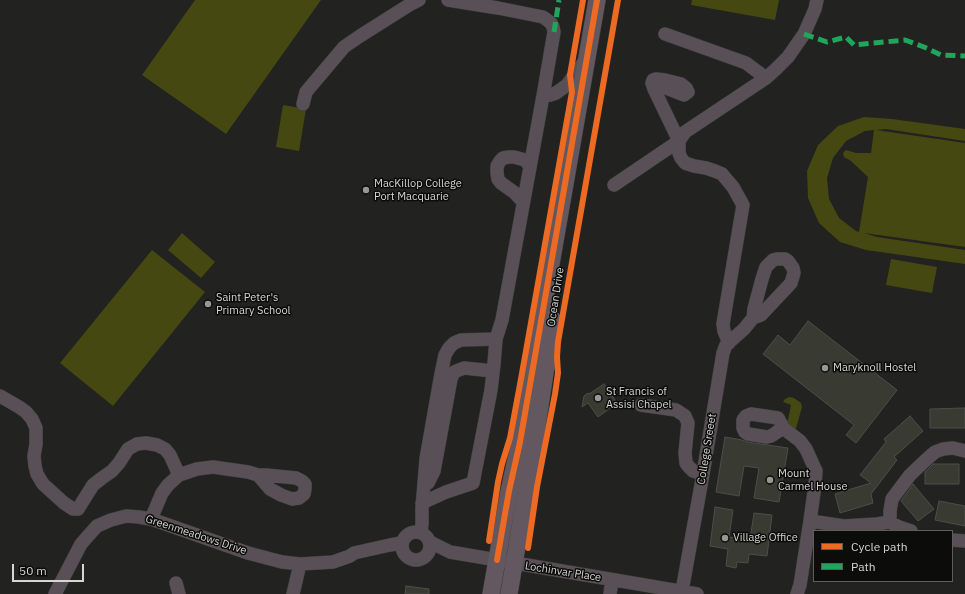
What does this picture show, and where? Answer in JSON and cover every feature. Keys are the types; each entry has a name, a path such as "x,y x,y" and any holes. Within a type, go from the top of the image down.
{"main road":[{"name":"Ocean Drive","path":"491,594 509,491 520,442 597,0"},
{"name":"Ocean Drive","path":"509,594 535,439 558,286 608,0"}],"street":[{"path":"303,104 306,92 344,47 419,0"},
{"path":"422,501 473,483 491,390 496,339 502,320 554,32 554,27 543,17 448,0"},
{"path":"614,185 679,141 685,132 776,70 788,57 804,34 813,15 817,0"},
{"path":"665,34 746,63 766,78"},
{"path":"543,96 556,93 567,85 587,57"},
{"path":"657,94 679,141 679,153 681,158 685,163 722,174 733,187 744,205 723,324 729,343"},
{"path":"523,202 498,179 497,166 503,158 514,157 525,160 530,166"},
{"name":"College Sreeet","path":"682,591 704,474 722,358 725,348 753,318"},
{"path":"426,556 429,551 421,536 422,501 426,460 445,355 454,343 461,340 496,339"},
{"path":"422,501 434,471 451,379 454,372 464,368 493,371"},
{"path":"0,396 23,409 32,419 36,428 34,456 37,474 43,484 73,510 78,509 93,485 112,471 128,449 136,444 146,443 158,445 170,456 179,474"},
{"path":"641,404 676,410 685,416 688,423 686,463 693,471 704,474"},
{"path":"780,423 800,441 806,449 816,471 816,485 800,585 797,594"},
{"path":"890,522 892,498 910,475 935,452 953,448 965,451"},
{"path":"151,519 162,493 168,484 179,474 197,469 213,467 248,472 258,475"},
{"name":"Greenmeadows Drive","path":"55,594 81,544 97,526 126,516 151,519 248,553 282,562 300,564 333,562 350,556 357,558 402,548 406,556 412,560 420,560 426,556 450,552 514,564"},
{"path":"810,521 844,526 890,522 908,530"},
{"path":"402,548 405,536 421,536"},
{"name":"Greenmeadows Drive","path":"421,536 450,552"},
{"path":"953,540 965,541"},
{"path":"293,594 300,564"},
{"name":"Lochinvar Place","path":"514,564 697,594"},
{"name":"Lochinvar Place","path":"610,594 612,580"}],"shaded area":[{"path":"195,0 321,0 226,134 142,75"},
{"path":"692,0 779,0 775,20 691,5"},
{"path":"283,105 306,109 299,151 276,147"},
{"path":"864,117 892,119 965,129 965,141 886,129 876,130 965,143 965,247 864,233 877,237 965,250 965,264 866,250 840,242 819,223 808,198 807,171 818,145 838,126","holes":["874,130 871,153 856,153 846,150 843,153 844,157 851,161 868,177 859,232 839,218 829,199 827,178 833,158 846,141 865,131"]},
{"path":"182,233 215,262 201,278 168,250"},
{"path":"152,250 205,292 113,406 60,363"},
{"path":"891,259 937,267 932,293 886,285"},
{"path":"789,397 794,398 801,403 802,407 795,432 779,418 788,420 791,405 783,402"}],"building":[{"name":"Maryknoll Hostel","path":"808,321 897,390 856,443 846,435 854,425 763,354 778,335 790,345"},
{"name":"St Francis of Assisi Chapel","path":"604,384 617,403 598,417 588,403 582,407 584,396"},
{"path":"965,408 965,428 930,428 930,409"},
{"path":"910,416 923,431 894,457 897,460 871,494 873,503 840,513 835,494 871,483 860,475 886,442 884,439"},
{"name":"Mount Carmel House","path":"725,437 788,448 779,502 754,498 759,468 744,466 739,496 716,492"},
{"path":"933,464 959,464 959,484 925,484 925,472"},
{"path":"913,484 934,509 918,521 901,501"},
{"path":"939,501 965,506 965,526 935,520"},
{"name":"Village Office","path":"715,507 733,510 729,537 750,540 754,513 772,515 767,556 749,554 748,563 737,562 736,568 726,566 728,549 710,546"},
{"path":"406,586 429,589 429,594 405,594"}],"marked path":[{"path":"554,32 559,0"},
{"path":"804,34 827,42 846,37 854,45 905,40 941,55 965,56"}],"cycle path":[{"path":"489,541 498,482 510,438 521,379 572,92 570,75 583,0"},
{"path":"497,560 509,491 520,442 597,0"},
{"path":"528,548 537,487 555,394 558,373 558,342 618,0"}],"place":[{"name":"MacKillop College Port Macquarie","path":"366,190"},
{"name":"Saint Peter's Primary School","path":"208,304"},
{"name":"Maryknoll Hostel","path":"825,368"},
{"name":"St Francis of Assisi Chapel","path":"598,398"},
{"name":"Mount Carmel House","path":"770,480"},
{"name":"Village Office","path":"725,538"}]}
